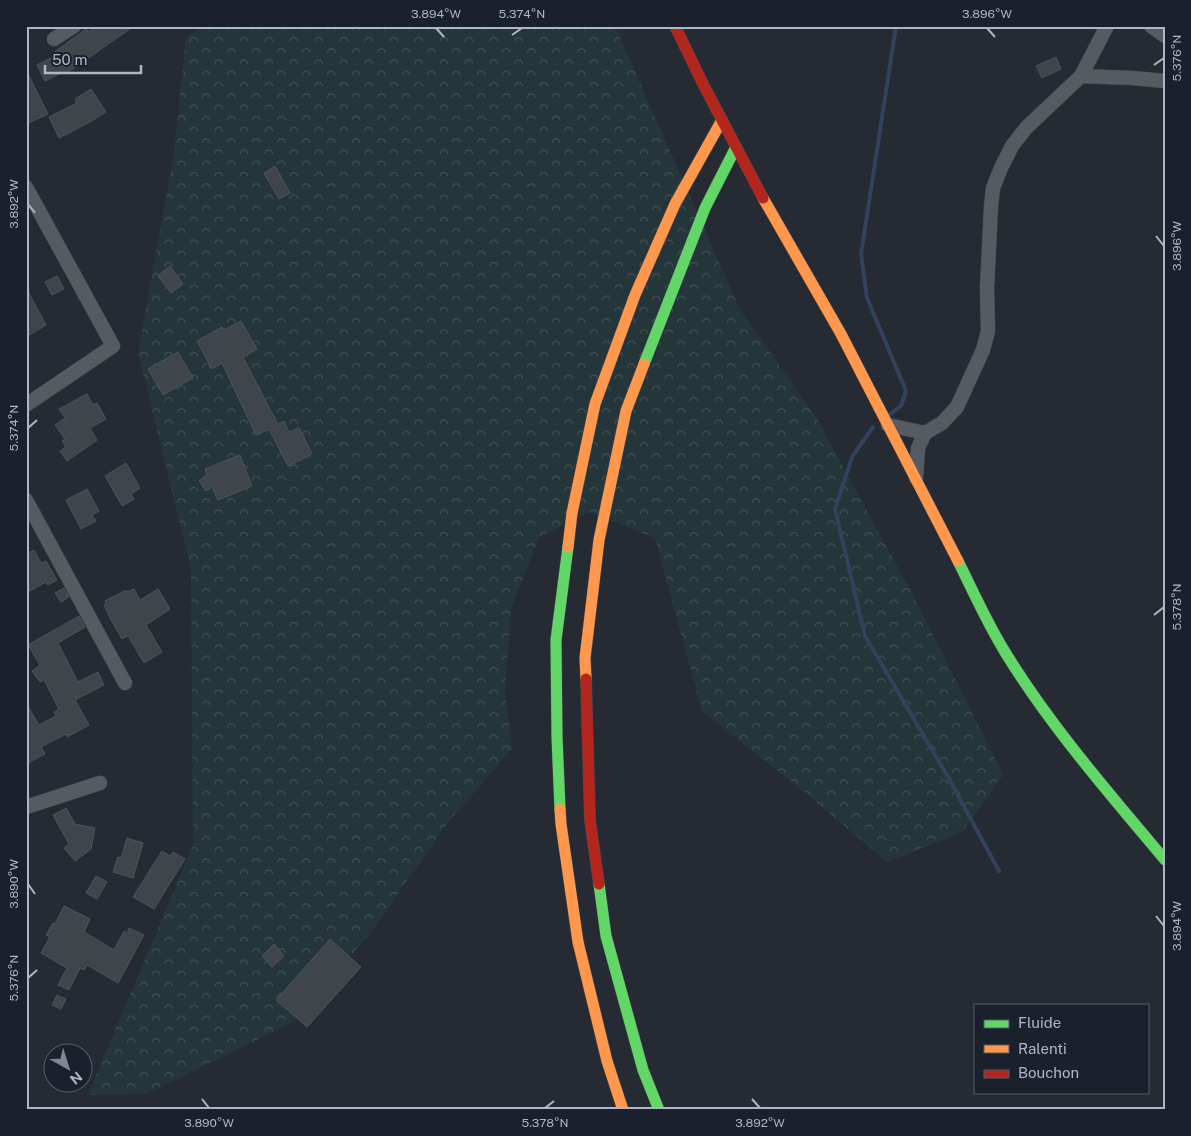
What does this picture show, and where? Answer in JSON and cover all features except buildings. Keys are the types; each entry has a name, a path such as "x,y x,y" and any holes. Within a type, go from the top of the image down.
{"main road":[{"path":"675,26 736,147 841,334 1004,650 1028,689 1063,735 1165,860"},
{"path":"623,1110 607,1061 578,942 561,824 556,737 556,640 572,513 596,404 635,295 659,240 675,204 722,120"},
{"path":"659,1110 643,1070 606,936 590,820 585,658 598,540 626,411 705,208 736,147"}],"street":[{"path":"54,39 74,26"},
{"path":"916,478 918,448 925,433 942,423 957,407 983,350 988,331 987,288 991,207 993,188 1000,168 1012,146 1026,128 1081,76 1107,26"},
{"path":"1151,26 1165,36"},
{"path":"1081,76 1165,81"},
{"path":"26,187 113,346 26,405"},
{"path":"888,425 925,433"},
{"path":"26,500 125,683"},
{"path":"26,806 100,783"}],"green space":[{"path":"207,26 615,26 740,310 818,420 915,599 1003,775 962,832 887,862 808,795 702,711 655,538 589,512 539,537 511,609 505,692 512,749 450,820 369,935 291,1023 146,1094 88,1095 92,1094 92,1085 193,845 191,568 138,353 174,153 186,37"}],"waterway":[{"path":"889,415 901,406 906,391 867,298 861,254 896,26"},
{"path":"873,427 852,457 835,509 865,636 948,777 999,871"}],"traffic: fast":[{"path":"644,364 705,208 736,147"},
{"path":"560,809 556,640 568,547"},
{"path":"958,561 992,630 1023,680 1081,759 1165,860"},
{"path":"599,884 606,936 643,1070 659,1110"}],"traffic: slow":[{"path":"568,547 572,513 595,404 635,295 675,204 722,120"},
{"path":"763,198 841,334 958,561"},
{"path":"586,679 585,658 599,540 626,411 644,364"},
{"path":"560,809 578,942 607,1061 623,1110"}],"traffic: jam":[{"path":"675,26 763,198"},
{"path":"586,679 590,820 599,884"}]}
